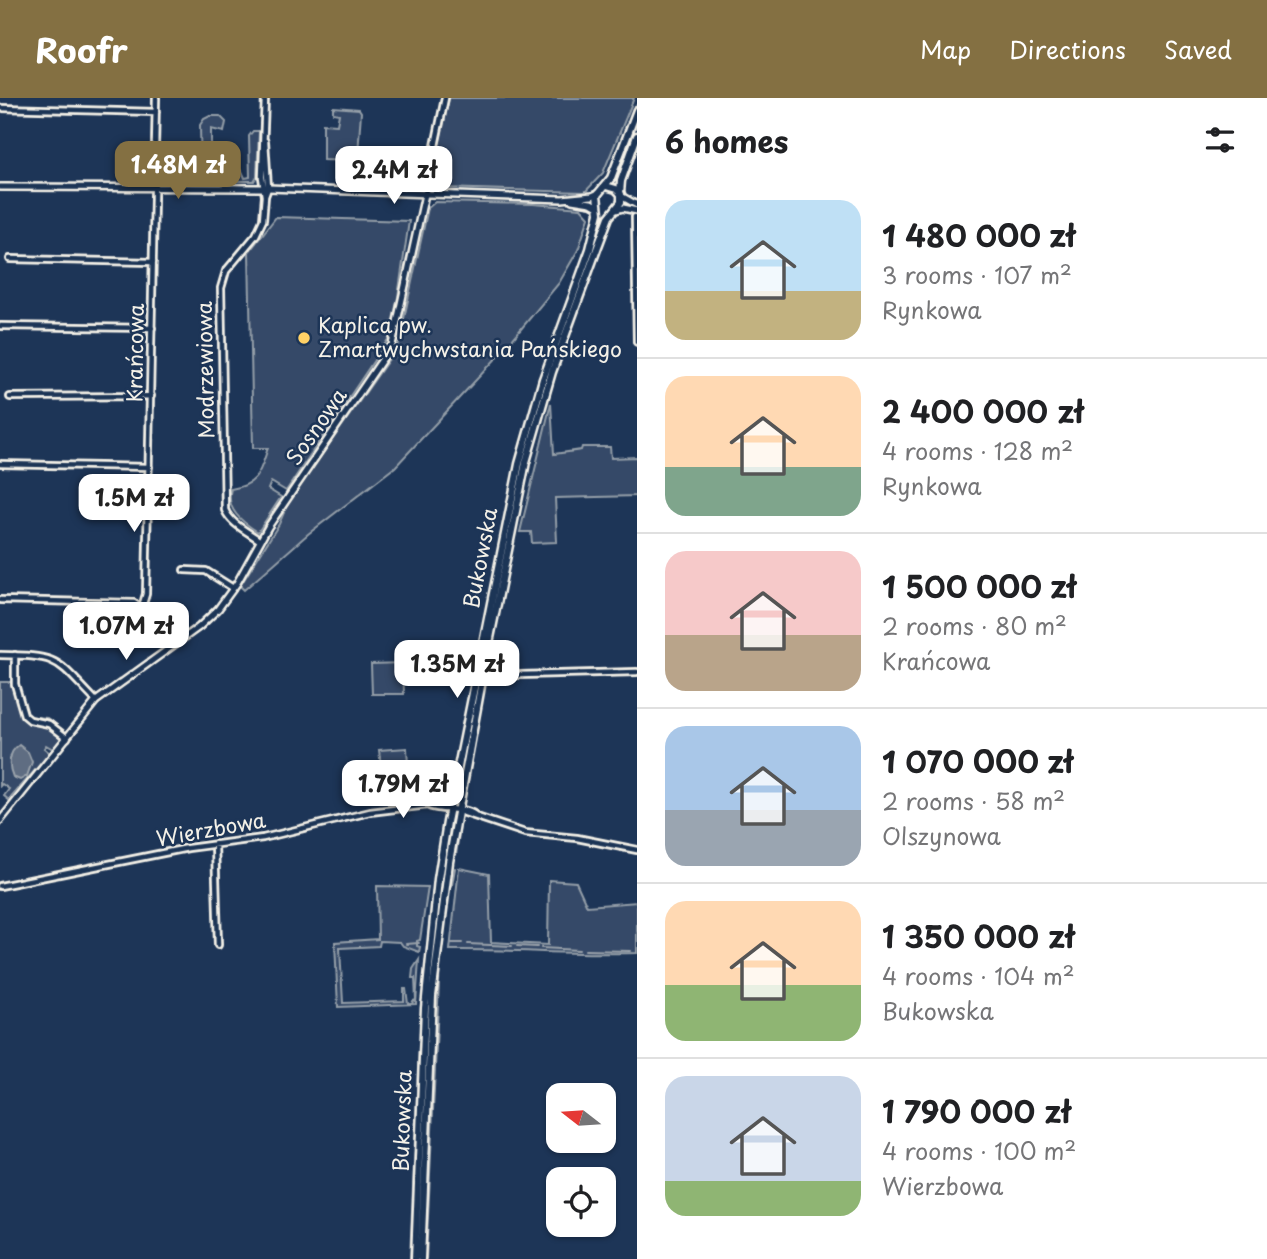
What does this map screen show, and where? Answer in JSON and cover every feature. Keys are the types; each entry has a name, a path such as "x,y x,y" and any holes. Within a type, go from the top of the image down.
{"main road":[{"path":"637,110 606,186 596,200 598,208 606,213 614,212 621,202 622,180 637,136"},
{"path":"606,186 614,187 621,195"},
{"name":"Bukowska","path":"415,1259 426,996 438,879 447,822 521,456 543,379 590,249 598,208"},
{"name":"Bukowska","path":"421,1259 434,974 458,811 516,503 534,432 552,372 614,212"}],"street":[{"name":"Krańcowa","path":"142,607 146,594 156,98"},
{"path":"265,98 265,188"},
{"path":"425,194 445,98"},
{"path":"0,108 156,112"},
{"path":"0,187 265,188 562,199 591,203 598,208"},
{"name":"Modrzewiowa","path":"259,540 240,528 225,510 220,314 223,278 261,228 265,212 265,188"},
{"path":"562,199 599,193"},
{"name":"Sosnowa","path":"0,821 96,701 199,627 218,609 233,589 259,540 392,345 425,194"},
{"path":"621,195 637,208"},
{"path":"614,212 637,208"},
{"path":"637,218 635,217 637,342"},
{"path":"10,259 153,262"},
{"path":"0,326 152,328"},
{"path":"10,397 151,396"},
{"path":"0,464 149,467"},
{"path":"184,570 206,571 233,589"},
{"path":"0,600 125,603 142,607 173,646"},
{"path":"0,655 50,658 66,669 96,701"},
{"path":"15,655 15,684 24,715 30,720 49,724 67,738"},
{"path":"483,676 637,672"},
{"name":"Wierzbowa","path":"0,886 215,844 263,838 370,811 445,804 450,809"},
{"path":"427,805 440,811 447,822"},
{"name":"Wierzbowa","path":"440,811 467,810 475,816 525,833 577,838 637,850"},
{"path":"215,844 218,945"}],"shaded area":[{"path":"449,98 634,98 603,173 585,192 440,188 431,182"},
{"path":"333,107 359,109 361,112 358,154 353,161 323,160 323,124 337,125 339,114 333,113"},
{"path":"210,116 220,116 226,122 224,132 211,129 211,158 225,159 225,163 242,171 245,178 250,177 249,136 253,131 259,131 257,176 254,181 207,181 201,177 200,125"},
{"path":"435,202 581,208 589,217 578,250 559,283 502,352 395,467 308,534 244,590 240,586 279,524 288,503 398,346 428,208"},
{"path":"276,217 409,221 389,338 286,491 271,482 268,489 281,497 258,532 236,514 230,503 230,496 231,489 247,484 257,476 268,448 253,448 249,252"},
{"path":"551,403 554,454 581,450 582,447 610,447 611,458 637,457 637,496 555,498 557,542 532,543 531,532 520,532"},
{"path":"403,663 404,694 372,694 371,664"},
{"path":"0,682 12,682 23,716 47,718 66,733 53,749 46,745 44,748 50,753 9,800 4,796 9,789 2,784 0,786"},
{"path":"19,745 28,752 32,762 27,776 20,780 13,777 10,768 11,755"},
{"path":"407,748 410,801 400,787 383,784 379,777 379,750"},
{"path":"459,868 489,874 491,942 548,945 549,880 576,882 587,906 637,902 637,953 450,950"},
{"path":"377,886 428,887 420,940 417,941 419,952 403,946 400,942 380,941 379,946 340,948 343,1003 404,1001 406,989 408,1004 412,1004 416,1000 413,969 419,960 416,1004 338,1007 335,942 378,939"}],"waterway":[{"path":"456,855 460,826"},
{"path":"452,885 455,868"},
{"path":"406,944 419,943"},
{"path":"452,943 462,943"},
{"path":"468,944 512,946"},
{"path":"517,946 537,947"},
{"path":"541,948 579,950"},
{"path":"585,950 630,951"},
{"path":"426,1259 440,961"},
{"path":"410,1259 419,1044"}],"place":[{"name":"Kaplica pw. Zmartwychwstania Pańskiego","path":"304,338"}]}
